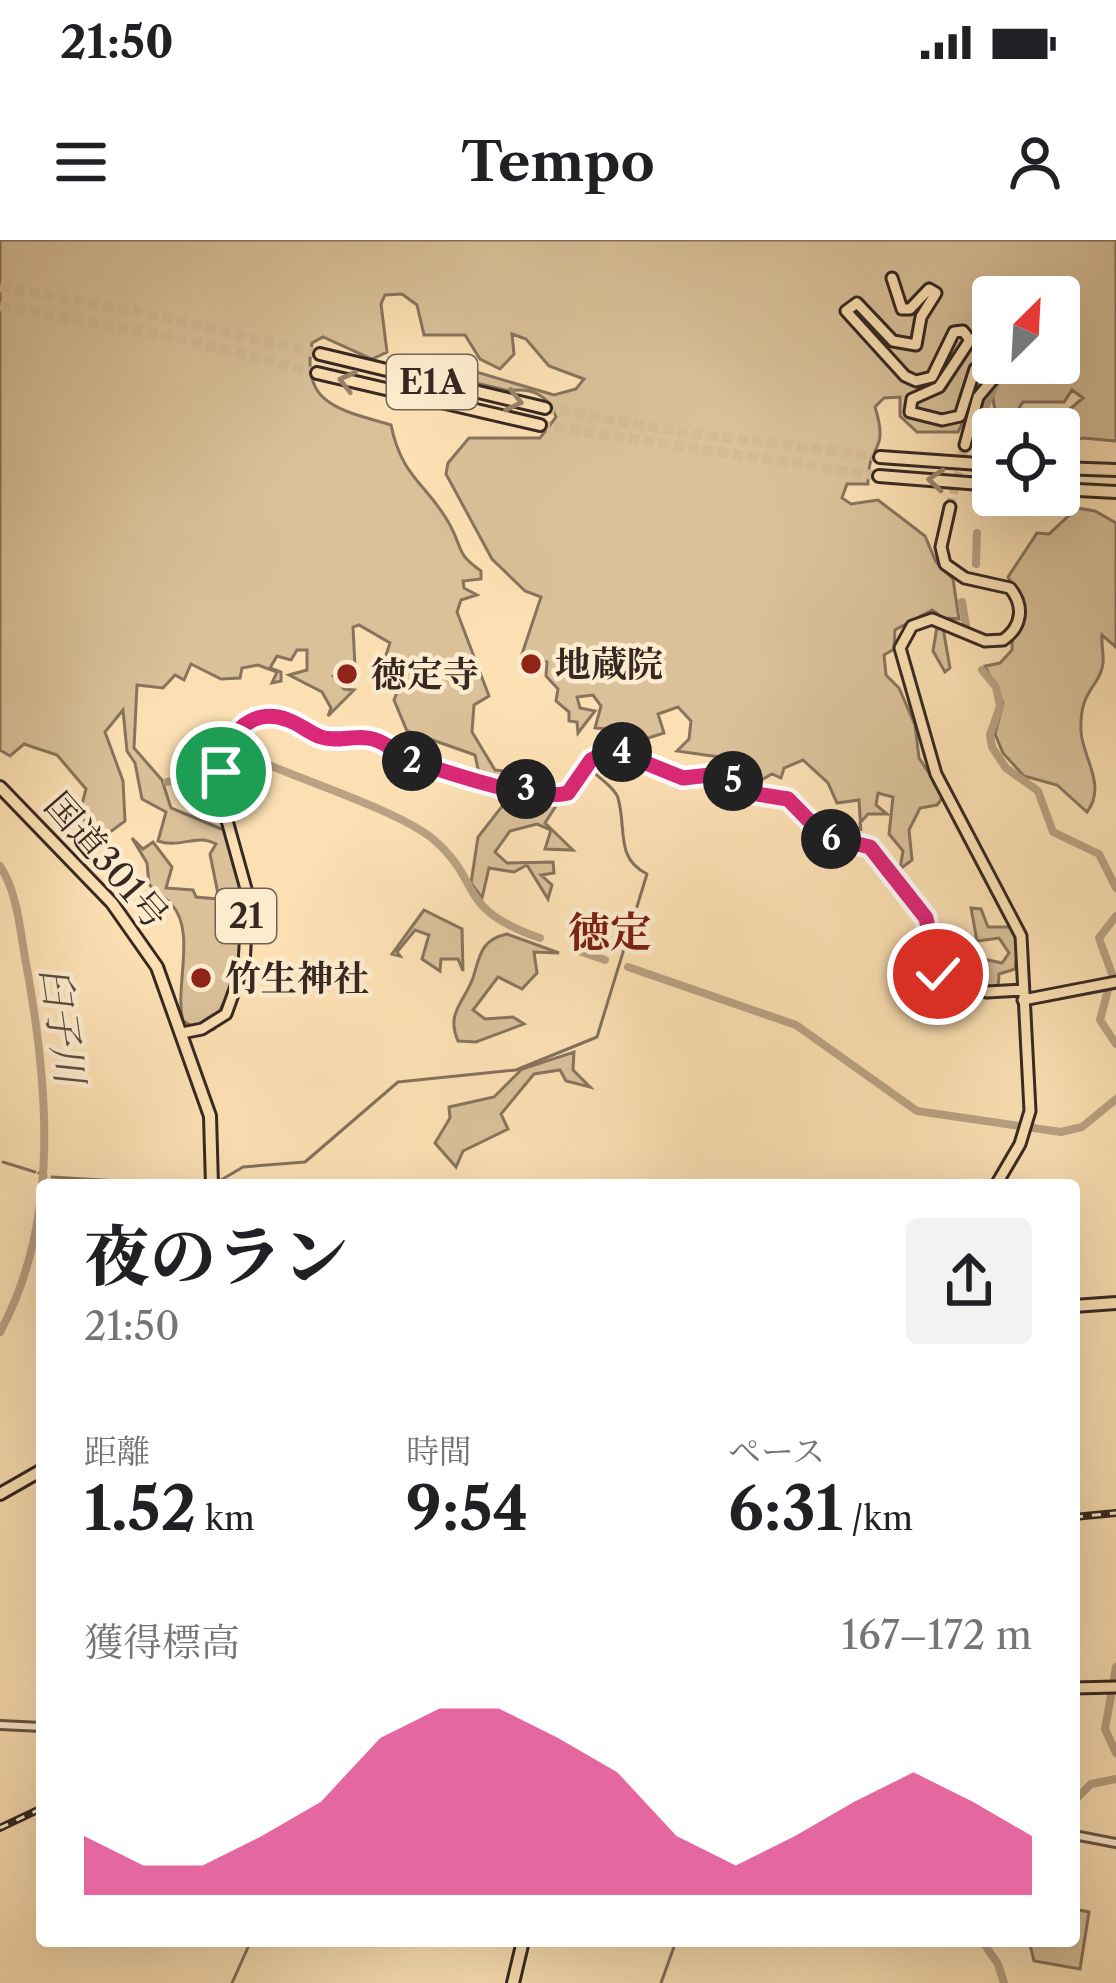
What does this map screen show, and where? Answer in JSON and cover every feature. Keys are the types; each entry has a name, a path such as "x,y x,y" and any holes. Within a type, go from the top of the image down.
{"highway":[{"name":"E1A","path":"320,354 545,408"},
{"name":"E1A","path":"317,373 540,425"},
{"path":"880,457 972,464"},
{"path":"1080,469 1116,470"},
{"path":"879,476 972,483"},
{"path":"1080,490 1116,491"},
{"name":"国道301号","path":"0,787 133,928 157,967 210,1116 213,1179"},
{"path":"1080,1306 1116,1303"},
{"path":"0,1494 36,1473"},
{"path":"513,1983 522,1947"}],"main road":[{"path":"892,278 902,310 910,309 928,289 936,293 921,317 916,345 893,341 856,303 846,311 905,376 916,381 932,377 954,332 963,331 970,340 939,387 911,399 910,412 942,420 961,416 975,369 985,362 995,364 994,378 978,397 965,445"},
{"path":"950,507 941,547 945,564 964,578 1010,588 1020,605 1017,626 1003,640 925,620 904,635 900,652 935,774 1018,926 1031,1077 1026,1128 999,1179"},
{"name":"21","path":"182,1033 202,1029 226,1014 244,964 246,883 220,799 225,743 236,731 275,717 325,739 373,738 417,763 486,784 549,795 568,793 591,760 611,749 683,778 723,775 751,793 788,799 824,836 873,849 926,918 934,963 943,979 987,992 1023,995 1116,982"},
{"path":"1080,1688 1110,1687"}],"street":[{"path":"0,1725 36,1727"},
{"path":"1080,1835 1116,1843"}],"shaded area":[{"path":"0,240 1116,240 1116,441 1080,439 1080,408 1071,408 1083,398 1072,390 1064,402 995,408 992,393 980,388 958,432 917,432 900,416 900,397 884,398 875,407 880,433 868,484 847,484 842,498 851,504 878,500 925,536 936,562 953,579 959,619 949,618 943,628 950,668 945,672 933,651 939,615 932,610 895,630 894,649 884,655 886,675 899,688 915,725 919,758 944,796 937,805 920,808 909,830 912,860 900,869 903,851 889,834 893,797 878,793 876,805 887,814 868,814 860,822 859,800 837,803 828,783 803,760 784,768 781,778 772,774 761,780 726,758 677,751 689,739 691,721 678,707 658,714 664,733 639,741 618,730 595,728 601,706 593,695 577,697 580,708 595,711 578,733 577,722 569,721 569,712 556,701 558,689 546,676 547,662 522,654 541,597 525,591 492,559 446,474 448,463 469,438 540,438 556,417 553,409 532,392 509,391 393,363 463,368 554,395 576,389 584,379 549,366 526,339 512,334 514,354 500,369 480,359 465,335 424,335 417,305 402,294 385,295 381,304 387,352 372,359 323,337 312,343 312,380 328,402 391,425 409,470 442,511 463,555 481,571 481,579 463,581 464,588 477,595 461,600 457,612 489,696 474,705 472,732 495,770 505,771 503,782 479,774 475,755 407,731 394,700 400,685 385,658 390,643 359,625 353,627 355,667 344,667 333,676 344,689 354,690 328,716 331,708 322,692 289,675 307,670 307,650 297,650 291,660 277,656 270,668 281,672 281,681 272,683 277,672 258,665 242,668 240,678 221,679 191,664 184,680 175,675 163,688 137,685 134,748 162,780 171,808 224,830 241,885 245,923 241,961 214,1029 204,1032 183,1021 184,944 179,915 149,884 147,863 132,838 143,849 153,842 172,867 166,888 219,899 210,854 216,844 158,841 166,812 142,799 135,763 127,751 123,710 105,732 123,781 125,821 102,838 94,852 81,808 86,789 57,755 24,744 10,756 0,750"},
{"path":"1080,508 1116,523 1116,647 1102,635 1101,671 1081,717 1095,792 1087,812 1057,785 1024,776 1003,753 995,734 1003,703 985,666 1000,663 1012,650 1013,614 1025,606 1008,577 1037,533 1049,534 1068,516 1080,516"},
{"path":"545,798 556,806 545,823 573,850 545,849 551,830 537,824 510,831 495,852 507,863 553,862 554,873 541,875 552,885 548,899 527,865 514,872 489,868 482,898 471,883 478,837 503,805 540,811"},
{"path":"971,908 981,909 988,927 1012,927 1018,945 1015,969 999,974 998,989 988,990 983,959 1002,963 1009,953 999,938 977,941"},
{"path":"424,910 462,929 463,971 458,959 441,959 440,971 422,959 429,935 415,930 397,952 400,956 392,954"},
{"path":"507,934 559,953 534,952 537,973 522,989 498,977 473,1010 485,1019 513,1017 524,1024 476,1042 458,1041 455,1016 480,956 491,940"},
{"path":"574,1052 573,1070 590,1087 566,1081 560,1070 534,1074 501,1114 508,1129 463,1151 456,1167 435,1143 450,1118 449,1107 494,1097 522,1069"},
{"path":"1080,1910 1089,1912 1080,1969 1034,1961 1030,1947 1080,1947"}],"waterway":[{"path":"985,408 995,384"},
{"path":"976,564 977,533"},
{"path":"962,602 966,625"},
{"path":"982,670 996,687 1000,706 990,735 992,747 1006,768 1038,791 1053,832 1099,854 1116,888"},
{"path":"167,782 242,762 269,765 354,799 433,839 460,869 482,905 513,927 540,938"},
{"path":"223,1179 243,1167 305,1162 398,1082 516,1070 597,1037 647,874 626,851 616,794 591,770"},
{"name":"臼子川","path":"0,866 18,913 34,1009 44,1103 42,1179"},
{"path":"1113,977 1099,938 1116,916"},
{"path":"576,950 605,960"},
{"path":"628,967 796,1025 917,1111 1061,1132 1082,1127 1116,1099"},
{"path":"1108,990 1100,1020 1116,1044"},
{"path":"3,1162 35,1172"},
{"name":"臼子川","path":"39,1173 46,1176"},
{"path":"52,1177 85,1179"},
{"name":"臼子川","path":"0,1332 20,1289 36,1227"},
{"path":"1116,1667 1105,1729 1116,1753"},
{"path":"1080,1795 1091,1784 1116,1779"},
{"path":"232,1983 248,1947"},
{"path":"661,1983 674,1947"},
{"path":"986,1947 1004,1983"}],"tunnel":[{"path":"0,287 132,310 320,354"},
{"path":"0,306 181,339 317,373"},
{"path":"545,408 680,432 880,457"},
{"path":"540,425 879,476"},
{"path":"950,507 965,445"}],"railway":[{"path":"1080,1516 1116,1513"},
{"path":"0,1828 36,1811"}],"place":[{"name":"地蔵院","path":"531,664"},
{"name":"徳定寺","path":"347,674"},
{"name":"竹生神社","path":"201,978"}],"district":[{"name":"徳定","path":"610,932"}],"route":[{"path":"221,772 225,743 232,735 248,722 275,717 325,739 373,738 417,763 453,770 486,784 549,795 568,793 591,760 611,749 683,778 723,775 751,793 788,799 824,836 873,849 926,918 938,974"}]}
